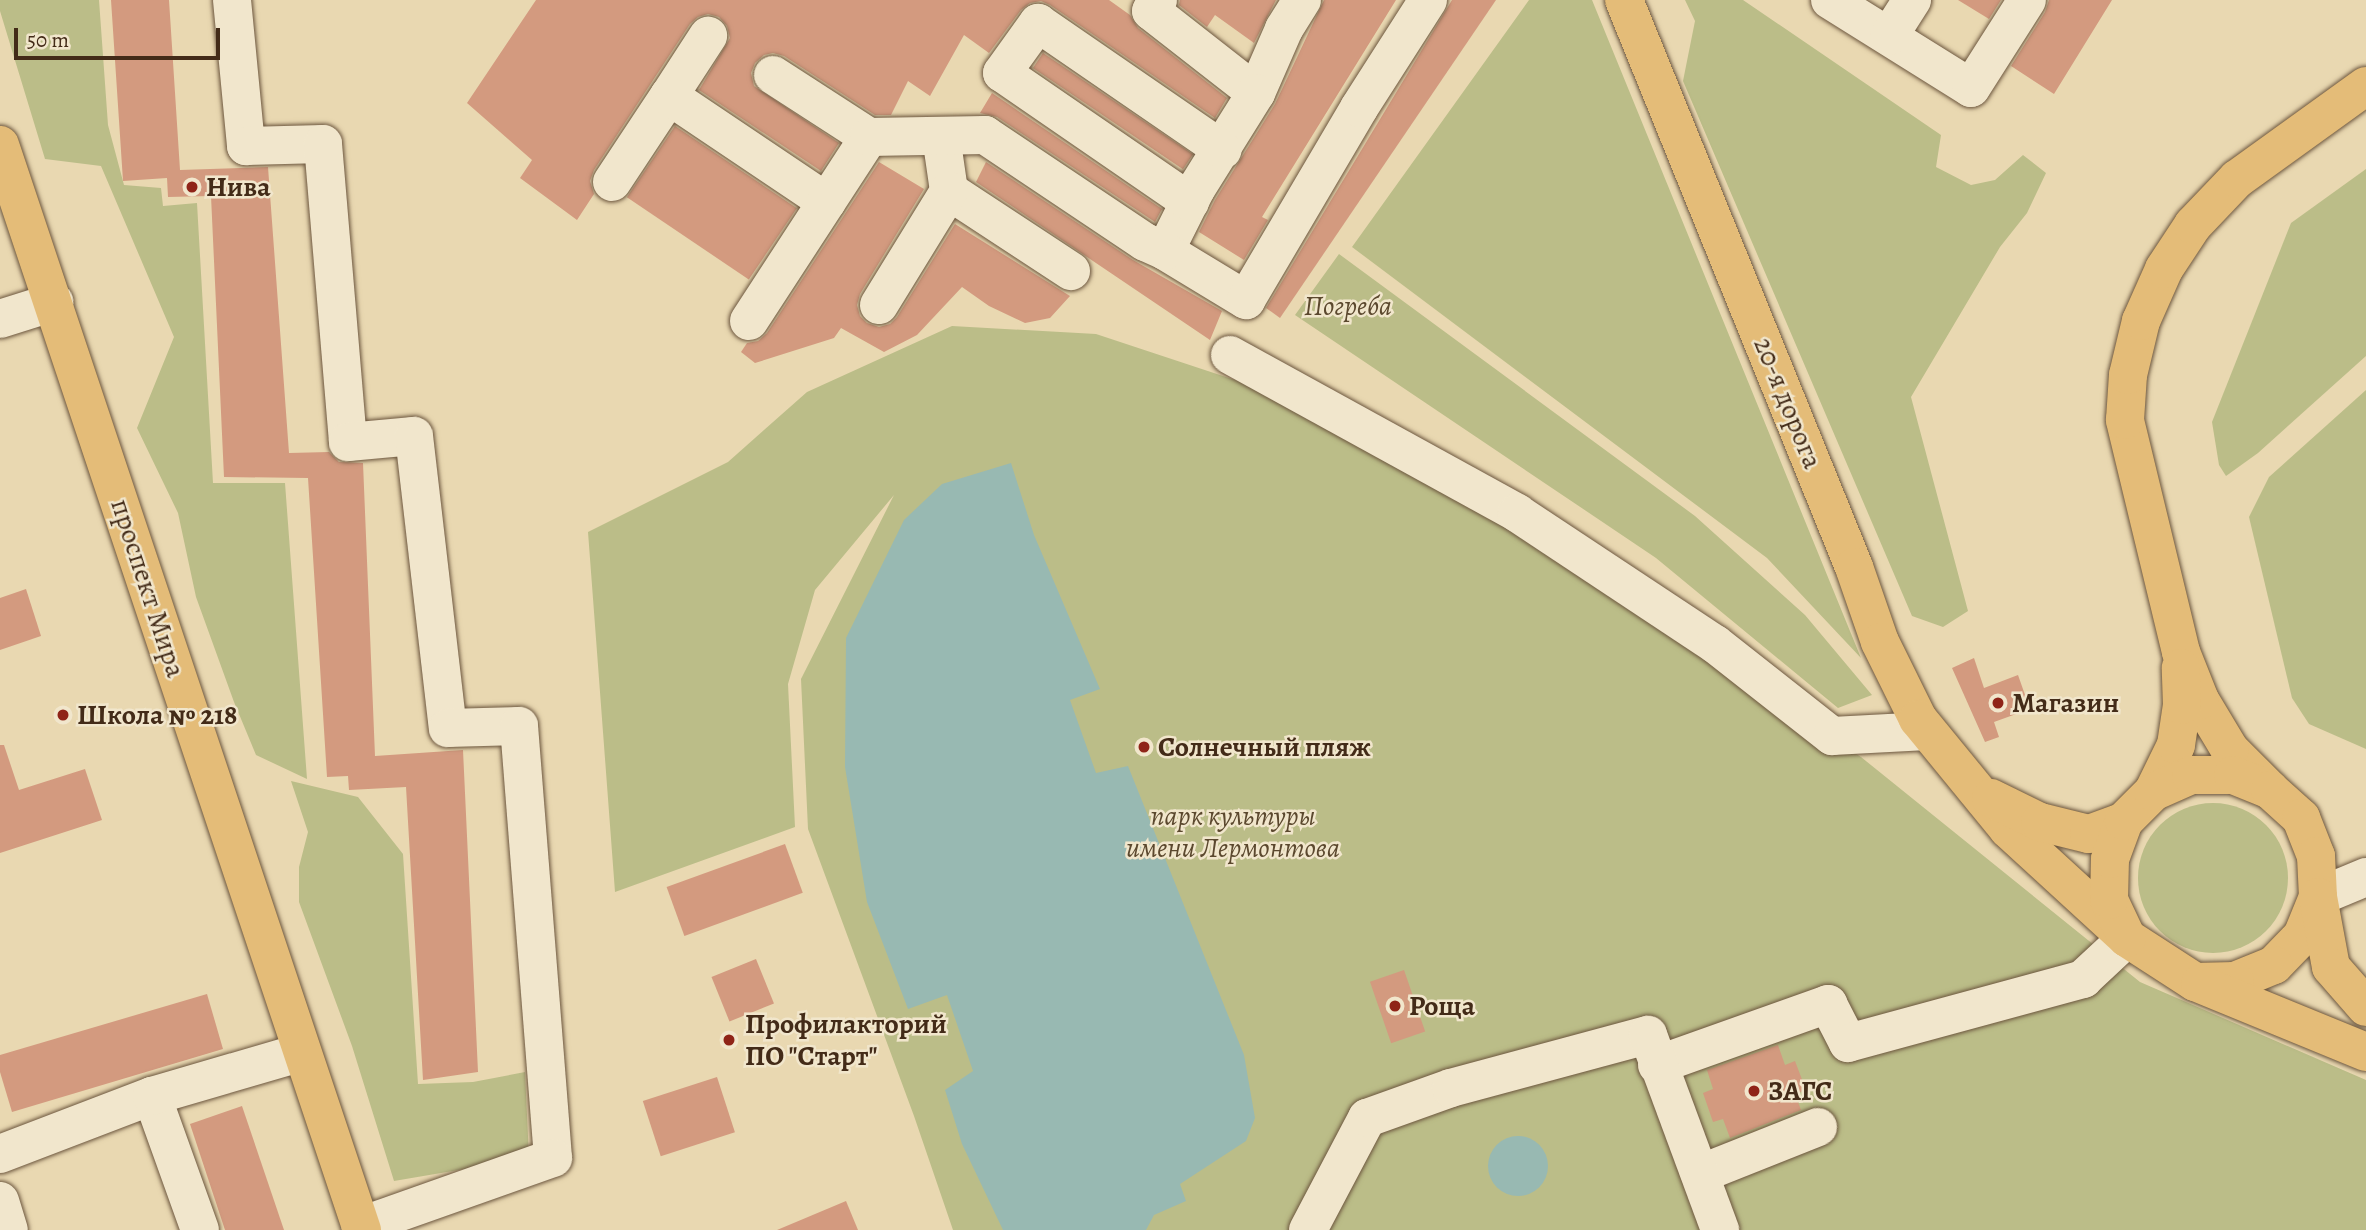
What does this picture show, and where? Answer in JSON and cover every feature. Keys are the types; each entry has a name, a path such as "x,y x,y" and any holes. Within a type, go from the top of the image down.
{"main road":[{"name":"20-я дорога","path":"1624,0 1854,566 1880,642 1927,732 2008,830 2127,938"},
{"path":"2366,86 2228,188 2193,225 2164,269 2141,321 2128,375 2125,420 2181,652 2200,700 2230,750 2301,818 2316,856 2318,897 2331,967 2366,1007"},
{"name":"проспект Мира","path":"0,145 362,1228"},
{"path":"2181,652 2182,705 2176,745 2153,792 2124,821 2110,859 2109,900 2127,938 2195,982 2366,1052"},
{"path":"2153,792 2191,775 2232,775 2270,790"},
{"name":"20-я дорога","path":"1977,791 2040,821 2089,834 2124,821"},
{"path":"2195,982 2235,981 2274,965 2302,936 2318,897"}],"street":[{"path":"232,0 246,146 323,144 348,442 414,436 448,728 519,726 553,1158 362,1228"},
{"path":"1158,0 1151,12 1256,93"},
{"path":"1166,251 1190,202 1256,93 1284,29 1302,0"},
{"path":"772,75 869,137 985,135 1145,242 1166,251 1246,300 1359,108 1428,0"},
{"path":"1830,0 1971,88 2027,0"},
{"path":"1889,36 1912,0"},
{"path":"1190,202 1002,73 1038,23 1223,150"},
{"path":"612,182 708,36"},
{"path":"669,96 827,202"},
{"path":"879,305 949,191 941,136"},
{"path":"749,321 869,137"},
{"path":"949,191 1071,271"},
{"path":"0,319 54,302"},
{"path":"1230,355 1517,513 1715,645 1832,736 1927,732"},
{"path":"2316,856 2366,866"},
{"path":"2318,897 2366,877"},
{"path":"1657,1065 1828,1004 1848,1043 1861,1040 2083,979 2127,938"},
{"path":"1308,1230 1367,1118 1451,1088 1648,1035 1720,1230"},
{"path":"0,1154 152,1096 302,1052"},
{"path":"152,1096 200,1230"},
{"path":"1700,1174 1818,1127"},
{"path":"0,1201 9,1230"}],"green space":[{"path":"0,0 99,0 108,125 124,185 161,188 163,206 197,203 213,483 285,483 307,779 256,755 234,702 196,597 178,513 137,428 174,337 101,166 45,159 0,11"},
{"path":"1529,0 1592,0 1861,658 1767,558 1352,247"},
{"path":"1685,0 1743,0 1941,135 1936,167 1971,185 1995,180 2023,155 2046,173 2027,213 2000,247 1911,397 1968,611 1943,627 1912,616 1683,81 1695,21"},
{"path":"2366,169 2366,356 2258,453 2226,476 2219,465 2212,422 2291,223"},
{"name":"Погреба","path":"1339,254 1695,516 1805,615 1872,695 1838,708 1656,558 1295,315"},
{"name":"парк культуры имени Лермонтова","path":"952,326 1096,334 1338,414 1861,757 2140,982 2366,1080 2366,1230 953,1230 808,829 801,679 894,495 815,590 788,684 795,827 615,892 588,532 728,462 807,392"},
{"path":"2366,390 2366,749 2309,724 2292,698 2249,517 2269,477"},
{"path":"291,781 358,797 403,854 418,1084 473,1082 525,1072 529,1158 394,1181 352,1046 299,902 299,867 308,832"},
{"path":"2213,803 2242,808 2266,825 2283,849 2288,878 2283,907 2266,931 2242,948 2213,953 2184,948 2160,931 2143,907 2138,878 2143,849 2160,825 2184,808"}],"water":[{"path":"1011,463 1034,535 1100,689 1070,700 1096,773 1128,766 1244,1055 1255,1118 1246,1141 1180,1184 1186,1201 1154,1215 1146,1230 1003,1230 962,1144 945,1090 973,1071 947,995 908,1009 867,902 845,767 846,638 904,520 942,484"},
{"path":"1518,1136 1535,1141 1543,1149 1548,1166 1543,1183 1535,1191 1518,1196 1501,1191 1493,1183 1488,1166 1493,1149 1501,1141"}],"building":[{"path":"111,0 169,0 180,170 268,167 289,453 329,452 339,462 363,463 375,756 463,750 478,1072 423,1080 406,787 349,790 348,776 327,777 308,478 224,477 211,196 168,197 167,178 123,181"},
{"path":"536,0 1109,0 1130,15 1138,28 1227,98 1215,118 1041,1 1030,3 1021,10 989,53 964,35 930,96 908,81 891,115 875,115 784,56 773,53 764,55 755,63 751,73 754,86 839,143 821,171 699,90 730,38 727,26 719,17 708,14 698,17 690,24 594,170 590,181 594,194 577,220 520,178 532,160 467,103"},
{"path":"1180,0 1276,0 1254,43 1215,15 1207,27 1179,5"},
{"path":"1324,0 1396,0 1262,217 1268,220 1244,260 1199,232 1215,200 1275,104"},
{"path":"1452,0 1496,0 1280,318 1266,308"},
{"path":"1958,0 2001,0 1989,19"},
{"path":"2049,0 2112,0 2054,94 2011,66 2045,12"},
{"path":"1043,53 1193,154 1183,169 1033,68"},
{"path":"992,93 1162,209 1155,222 997,117 980,113"},
{"path":"675,126 797,208 749,279 627,197"},
{"path":"879,162 924,189 860,294 857,305 860,316 867,323 879,327 890,324 897,317 955,224 1070,296 1050,318 1025,323 989,306 962,287 917,335 884,352 841,328 834,338 755,363 741,352 747,343 758,341 767,333"},
{"path":"986,162 1133,260 1222,311 1210,340 976,182"},
{"path":"26,589 41,636 0,650 0,598"},
{"name":"Магазин","path":"1974,658 1984,688 2018,675 2030,709 1994,722 1999,737 1985,742 1952,668"},
{"path":"0,745 4,745 19,790 85,769 102,820 0,853"},
{"path":"785,844 803,893 684,936 667,887"},
{"path":"756,959 774,1004 729,1021 711,977"},
{"path":"1404,970 1425,1031 1391,1043 1370,982"},
{"path":"207,994 223,1049 12,1112 0,1072 0,1055"},
{"name":"ЗАГС","path":"1778,1045 1785,1065 1795,1061 1806,1090 1795,1094 1801,1110 1730,1138 1723,1119 1713,1122 1703,1093 1713,1089 1707,1070"},
{"path":"717,1077 735,1132 661,1156 643,1101"},
{"path":"242,1106 284,1230 225,1230 190,1124"},
{"path":"846,1201 858,1230 777,1230"}],"place":[{"name":"Нива","path":"192,187"},
{"name":"Магазин","path":"1998,703"},
{"name":"Школа № 218","path":"63,715"},
{"name":"Солнечный пляж","path":"1144,747"},
{"name":"Роща","path":"1395,1006"},
{"name":"Профилакторий ПО \"Старт\"","path":"729,1040"},
{"name":"ЗАГС","path":"1754,1091"}]}
